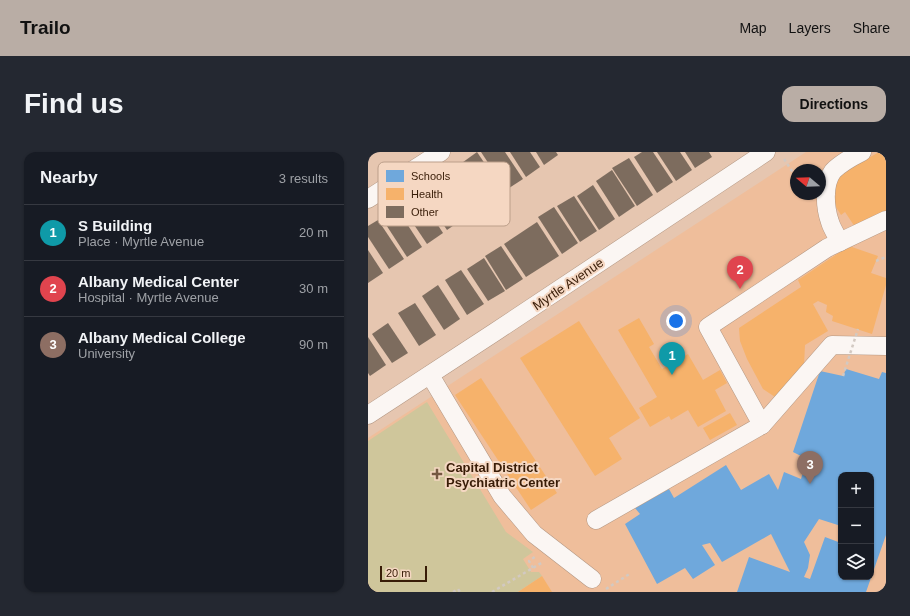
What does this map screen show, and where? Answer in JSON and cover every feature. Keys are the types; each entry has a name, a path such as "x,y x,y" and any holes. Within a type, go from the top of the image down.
{"street":[{"path":"425,162 441,152"},
{"name":"Myrtle Avenue","path":"368,415 766,152"},
{"path":"840,242 830,223 826,201 827,184 833,172 846,161 862,152"},
{"path":"368,199 378,193"},
{"path":"762,425 708,326 827,248 886,220"},
{"path":"596,520 762,425 832,345 886,346"},
{"path":"430,375 502,496 534,534 596,586"}],"path":[{"path":"784,159 790,168"},
{"path":"876,261 886,256"},
{"path":"843,376 858,329"},
{"path":"529,561 533,568"},
{"path":"492,592 545,561"},
{"path":"596,586 631,573"},
{"path":"453,592 458,589 460,592"}],"shaded area":[{"path":"806,152 886,152 886,592 368,592 368,438"},
{"name":"Capital District Psychiatric Center","path":"427,402 506,532 533,552 523,559 531,572 539,572 542,576 518,592 368,592 368,441"}],"building: Schools":[{"path":"846,369 879,379 882,372 886,373 886,535 874,569 874,472 838,472 838,525 819,519 804,542 810,555 808,568 804,577 810,579 825,537 838,542 838,580 870,580 866,592 737,592 749,557 790,572 771,534 722,562 710,543 702,545 715,565 693,579 685,568 657,584 625,524 640,514 635,508 669,489 674,498 726,465 741,490 769,474 778,490 784,472 801,479 807,459 793,452 820,371 843,376"}],"building: Health":[{"path":"879,152 886,152 886,217 855,227 845,212 841,215 831,199 836,195 830,187 837,183 834,178"},
{"path":"849,246 878,256 871,273 886,278 886,285 872,334 832,321 833,316 826,312 827,305 818,301 813,304 828,331 805,345 804,365 775,397 763,389 747,359 740,341 739,328 801,287 798,280"},
{"path":"639,318 654,344 649,347 662,369 688,354 703,380 720,370 727,383 715,390 726,411 698,427 688,410 671,420 669,416 650,427 639,408 657,397 618,330"},
{"path":"579,321 640,418 609,438 622,459 595,476 520,358"},
{"path":"481,378 557,493 531,510 455,395"},
{"path":"730,413 737,425 710,440 703,428"},
{"path":"542,576 552,592 518,592"}],"building: Other":[{"path":"477,152 484,162 463,162"},
{"path":"481,152 505,152 523,179 510,187 510,162 488,162"},
{"path":"510,152 530,152 540,167 526,177"},
{"path":"536,152 556,152 558,155 544,165"},
{"path":"642,152 653,152 673,182 657,193 634,157"},
{"path":"657,152 680,152 692,170 676,181"},
{"path":"685,152 709,152 712,157 695,168"},
{"path":"629,158 653,195 637,206 612,168"},
{"path":"612,170 635,206 619,217 596,181"},
{"path":"593,185 615,219 599,230 577,196"},
{"path":"574,196 597,231 580,242 557,206"},
{"path":"554,207 578,243 562,254 538,217"},
{"path":"378,220 378,226 382,226 404,259 389,269 368,237 368,226"},
{"path":"537,222 559,256 526,277 504,244"},
{"path":"387,226 408,226 422,247 407,257"},
{"path":"415,226 438,226 443,233 427,244"},
{"path":"444,226 453,226 447,230"},
{"path":"501,246 523,279 506,290 485,256"},
{"path":"368,250 383,273 368,283"},
{"path":"484,258 505,291 488,301 467,269"},
{"path":"461,270 484,304 467,315 445,280"},
{"path":"438,285 460,319 444,330 422,296"},
{"path":"415,303 436,335 419,346 398,313"},
{"path":"388,323 408,353 392,363 372,334"},
{"path":"368,337 386,365 370,376 368,373"}],"place":[{"name":"Albany Medical Center","path":"740,289"},
{"name":"S Building","path":"672,375"},
{"name":"Capital District Psychiatric Center","path":"437,474"},
{"name":"Albany Medical College","path":"810,484"}]}
